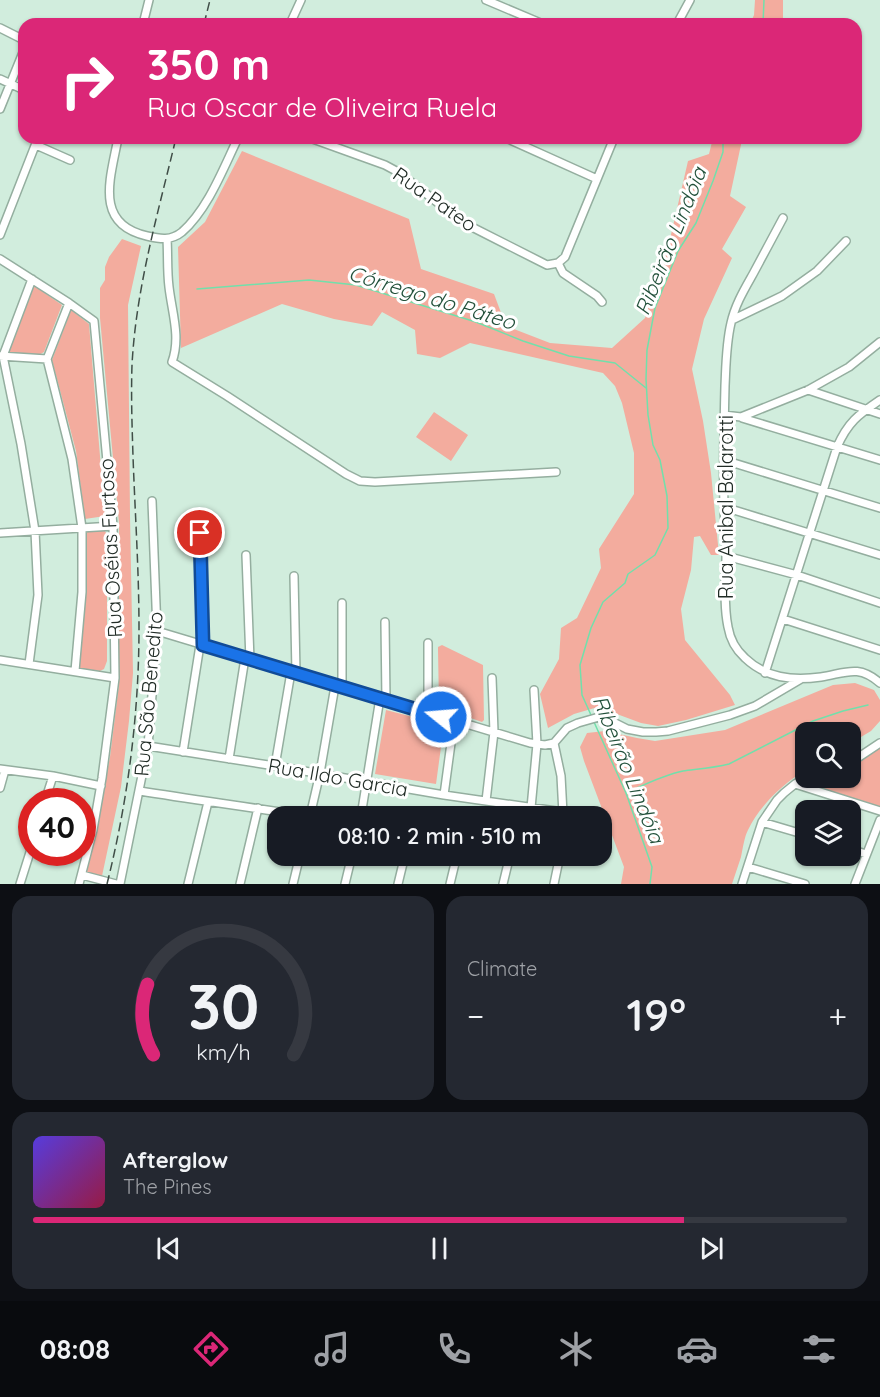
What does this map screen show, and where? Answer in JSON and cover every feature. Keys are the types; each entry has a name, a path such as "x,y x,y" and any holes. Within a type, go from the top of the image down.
{"street":[{"path":"144,18 149,0"},
{"path":"293,18 301,0"},
{"path":"486,0 529,18"},
{"path":"680,18 690,0"},
{"path":"0,28 18,37"},
{"path":"0,108 18,65"},
{"path":"0,79 18,87"},
{"path":"0,235 36,144"},
{"path":"42,144 70,160"},
{"path":"117,144 108,190 109,203 116,219 130,231 161,239 173,238 183,231 197,214 213,190 235,144"},
{"name":"Rua Pateo","path":"327,144 385,165 398,172 464,223 547,265 558,263"},
{"path":"519,144 597,179"},
{"path":"602,302 597,296 563,273 558,263 565,257 612,144"},
{"name":"Rua Anibal Balarotti","path":"783,218 738,301 726,345 724,507 726,610 730,637 743,656 765,673 801,679 856,671 880,683"},
{"path":"167,239 169,284 177,336 172,362 346,474 360,481 375,482 556,472"},
{"path":"732,320 782,296 817,271 846,241"},
{"name":"Rua Oséias Furtoso","path":"0,259 94,321 113,526 115,678 101,786 79,884"},
{"path":"29,664 38,595 35,531 21,444 2,356 32,279"},
{"path":"69,303 48,359 72,459 82,528 82,592 75,671"},
{"path":"741,417 808,390 849,367 880,342"},
{"path":"2,356 48,359"},
{"path":"808,390 880,414"},
{"path":"765,673 837,447 844,432 856,417 880,400"},
{"path":"724,415 741,417 880,460"},
{"path":"724,460 880,508"},
{"name":"Rua São Benedito","path":"118,884 148,746 157,631 152,501"},
{"path":"724,507 880,555"},
{"path":"0,533 113,526"},
{"path":"183,752 201,645 200,533"},
{"path":"229,759 247,659 246,555"},
{"path":"726,556 797,575 880,603"},
{"path":"275,766 293,673 294,576"},
{"path":"312,806 339,687 342,603"},
{"path":"783,619 880,650"},
{"path":"363,806 383,699 386,622"},
{"path":"157,631 454,721 545,745 554,742 567,728 599,717 627,729 643,732 668,731 755,706 801,679"},
{"path":"428,643 429,713"},
{"path":"0,660 115,678"},
{"path":"486,801 494,732 492,678"},
{"path":"531,806 537,744 534,690"},
{"path":"444,795 454,721"},
{"path":"554,742 561,776 563,806"},
{"path":"861,756 880,743"},
{"name":"Rua Ildo Garcia","path":"148,746 518,806"},
{"path":"0,788 3,770 101,786"},
{"path":"49,788 53,777"},
{"path":"742,884 762,822 777,800 795,784"},
{"path":"808,788 880,811"},
{"path":"140,791 267,810"},
{"path":"188,884 208,802"},
{"path":"240,884 258,808"},
{"path":"855,884 880,820"},
{"path":"762,822 795,832"},
{"path":"861,852 866,854"},
{"path":"20,884 26,866"},
{"path":"293,884 297,866"},
{"path":"345,884 349,866"},
{"path":"398,884 402,866"},
{"path":"450,884 454,866"},
{"path":"503,884 507,866"},
{"path":"554,884 556,866"},
{"path":"748,867 805,884"},
{"path":"82,875 118,884"}],"shaded area":[{"path":"755,0 783,0 783,18 753,18"},
{"path":"712,144 741,144 730,196 746,207 722,249 732,258 704,319 692,369 711,473 719,555 711,555 700,536 694,537 691,570 681,609 685,640 730,695 735,705 658,726 641,723 598,707 574,714 548,728 540,694 559,659 561,628 577,618 601,568 599,549 634,494 634,453 622,403 615,386 603,373 470,343 440,358 417,354 415,330 382,312 372,326 334,319 282,304 181,348 178,247 205,222 242,151 409,219 421,269 494,294 506,326 550,343 612,348 645,318 670,239 688,161 709,154"},
{"path":"122,239 141,246 128,305 133,673 121,787 102,876 87,872 88,866 96,866 96,827 110,757 119,684 119,523 100,318 100,288 105,280 105,267"},
{"path":"33,285 62,305 44,352 39,355 8,352"},
{"path":"71,310 89,324 105,516 85,519 76,451 52,360"},
{"path":"434,412 468,435 451,461 416,437"},
{"path":"101,530 107,535 107,661 104,669 100,671 78,668 85,536 88,531"},
{"path":"442,645 483,665 484,720 482,722 439,705 438,647"},
{"path":"855,683 874,690 880,700 880,721 871,731 861,737 861,722 795,722 795,777 772,796 753,821 746,836 732,884 621,884 624,867 612,835 612,806 601,806 580,747 587,733 605,731 655,741 725,730 833,685"},
{"path":"386,710 444,725 436,784 375,774"},
{"path":"880,746 880,806 815,788 861,788 861,758"}],"waterway":[{"name":"Ribeirão Lindóia","path":"763,18 764,0"},
{"name":"Ribeirão Lindóia","path":"591,715 582,695 580,665 591,628 603,602 625,583 628,574 655,555 668,528 667,496 660,460 653,445 648,415 647,350 655,308 678,251 696,223 723,152 723,144"},
{"name":"Córrego do Páteo","path":"197,289 309,280 356,285 476,322 569,356 615,363 646,388"},
{"path":"626,793 654,780 683,771 729,764 813,721 868,705"},
{"name":"Ribeirão Lindóia","path":"594,722 626,793 652,867 650,884"}],"railway":[{"path":"206,18 210,0"},
{"path":"107,884 121,821 131,757 137,692 139,607 133,456 134,336 143,279 175,144"}],"route":[{"path":"200,533 203,645 441,717"}]}
